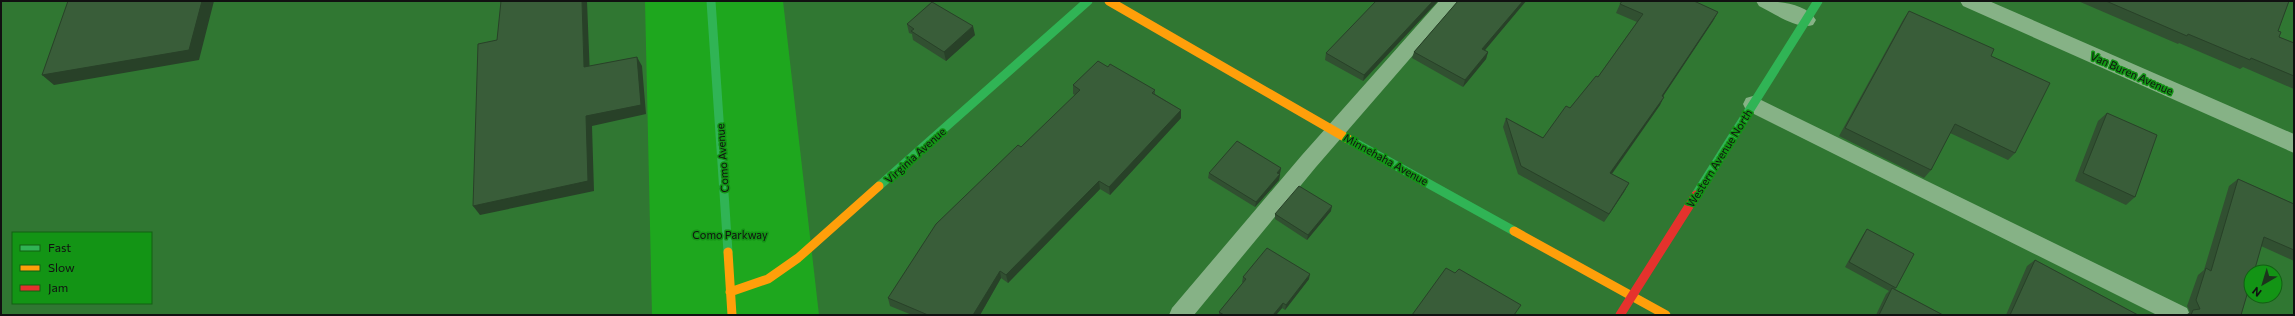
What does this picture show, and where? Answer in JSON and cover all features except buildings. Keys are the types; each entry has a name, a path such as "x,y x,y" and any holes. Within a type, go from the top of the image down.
{"main road":[{"name":"Como Avenue","path":"711,1 732,315"},
{"name":"Virginia Avenue","path":"730,292 768,279 798,258 1088,1"},
{"name":"Minnehaha Avenue","path":"1109,1 1336,132 1666,315"},
{"name":"Western Avenue North","path":"1620,315 1818,1"}],"street":[{"path":"1766,1 1806,20"},
{"name":"Van Buren Avenue","path":"1970,1 2294,144"}],"lane":[{"path":"1180,315 1309,161 1450,1"},
{"path":"1753,104 2179,315"}],"green space":[{"name":"Como Parkway","path":"645,1 783,1 819,315 652,315"}],"traffic: fast":[{"path":"711,1 728,252"},
{"path":"879,186 1088,1"},
{"path":"1696,195 1818,1"},
{"path":"1348,139 1514,231"}],"traffic: slow":[{"path":"1109,1 1348,139"},
{"path":"730,292 768,279 798,258 879,186"},
{"path":"1514,231 1666,315"},
{"path":"728,252 732,315"}],"traffic: jam":[{"path":"1620,315 1696,195"}]}
